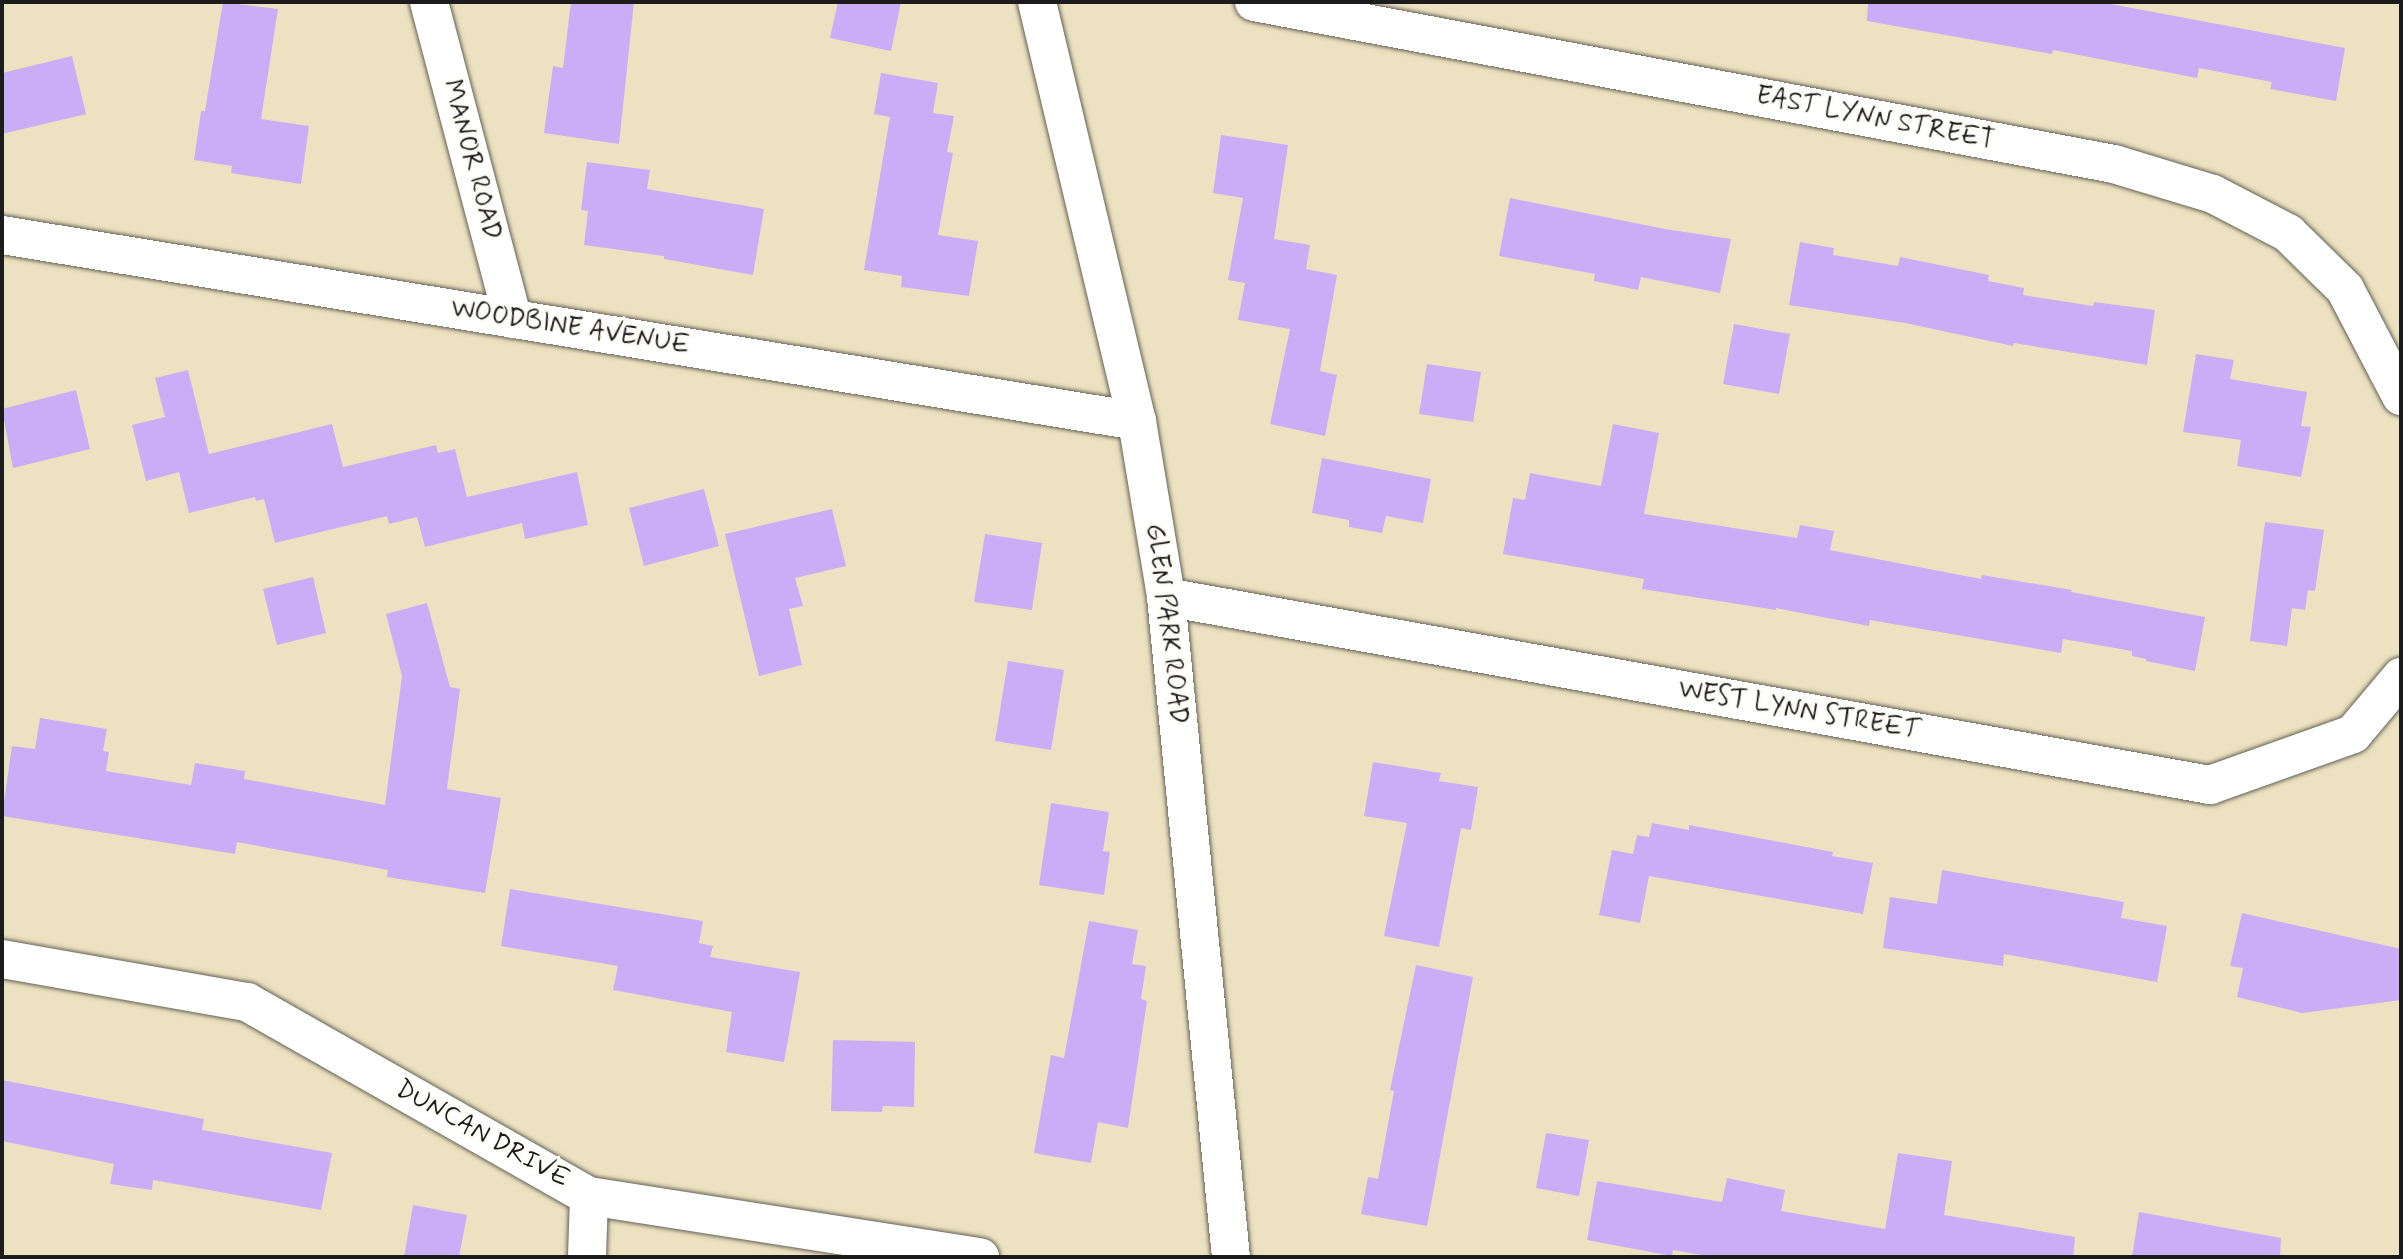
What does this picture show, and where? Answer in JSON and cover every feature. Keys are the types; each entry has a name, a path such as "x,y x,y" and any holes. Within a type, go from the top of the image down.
{"street":[{"name":"MANOR ROAD","path":"429,2 513,319"},
{"name":"GLEN PARK ROAD","path":"1037,2 1137,421 1166,597 1231,1257"},
{"name":"EAST LYNN STREET","path":"1254,2 2114,164 2213,194 2288,233 2345,289 2401,396"},
{"name":"WOODBINE AVENUE","path":"2,235 1137,421"},
{"name":"WEST LYNN STREET","path":"1166,597 2210,785 2353,734 2401,677"},
{"name":"DUNCAN DRIVE","path":"2,959 247,1002 589,1196 980,1257"},
{"path":"587,1257 589,1196"}],"building":[{"path":"223,2 278,9 261,119 309,126 301,184 231,173 232,166 194,160"},
{"path":"571,2 634,2 619,144 544,133 553,66 563,68"},
{"path":"838,2 901,2 891,51 830,38"},
{"path":"1868,2 2100,2 2345,48 2336,101 2270,89 2272,82 2199,68 2197,78 2053,50 2052,54 1867,21"},
{"path":"72,56 86,114 2,134 2,73"},
{"path":"881,73 938,83 933,113 954,116 947,152 953,153 938,235 978,241 969,296 901,287 902,276 864,270 890,117 874,114"},
{"path":"1221,135 1288,145 1274,239 1310,245 1306,269 1337,275 1320,371 1337,375 1325,436 1270,424 1290,329 1238,320 1245,283 1228,280 1243,198 1213,193"},
{"path":"587,162 650,170 647,189 764,209 753,275 664,259 664,256 584,245 588,211 581,210"},
{"path":"1510,198 1665,229 1731,239 1720,293 1641,277 1638,290 1594,281 1595,274 1499,256"},
{"path":"1800,242 1834,248 1833,255 1898,266 1900,257 1989,275 1988,281 2024,288 2023,295 2093,306 2094,302 2155,310 2147,365 2014,343 2013,346 1905,323 1789,305"},
{"path":"1734,324 1790,334 1779,394 1723,384"},
{"path":"2196,354 2234,360 2230,379 2307,392 2301,426 2311,427 2301,477 2237,466 2241,440 2183,432"},
{"path":"1427,364 1481,372 1473,422 1419,414"},
{"path":"188,370 209,454 332,424 343,467 436,445 438,453 455,449 467,497 577,472 588,525 525,539 522,523 425,547 417,517 389,524 387,516 275,543 264,499 256,501 255,497 189,513 179,472 146,481 132,425 165,417 155,378"},
{"path":"76,390 90,449 13,468 2,409"},
{"path":"1613,424 1659,433 1644,514 1797,538 1800,525 1834,531 1830,550 1981,579 1982,575 2072,590 2071,592 2205,617 2195,671 2146,661 2132,656 2132,651 2063,639 2061,653 1870,620 1869,626 1776,608 1642,589 1644,579 1503,554 1513,498 1525,500 1530,473 1601,486"},
{"path":"1322,458 1431,479 1423,523 1386,516 1382,533 1349,527 1349,520 1312,513"},
{"path":"704,489 719,546 644,566 629,508"},
{"path":"832,509 846,566 795,578 803,606 789,609 802,665 759,676 725,534"},
{"path":"2265,522 2324,530 2315,591 2308,590 2305,610 2292,608 2287,646 2250,641"},
{"path":"985,534 1042,543 1032,610 974,602"},
{"path":"313,577 326,633 277,645 263,589"},
{"path":"427,603 450,687 460,689 447,789 501,798 485,893 387,877 388,870 237,842 235,854 2,816 12,746 35,749 40,718 107,729 103,751 109,752 106,771 191,785 195,763 245,771 244,779 385,805 402,676 386,614"},
{"path":"1008,661 1064,670 1051,750 995,741"},
{"path":"1373,762 1441,773 1439,781 1478,787 1471,830 1461,828 1439,947 1384,936 1407,823 1364,816"},
{"path":"1051,803 1109,812 1103,851 1110,852 1104,895 1039,885"},
{"path":"1652,823 1689,830 1689,825 1833,852 1832,856 1873,863 1863,914 1649,876 1640,923 1599,915 1612,850 1633,854 1637,835 1649,837"},
{"path":"1942,870 2124,902 2121,918 2167,926 2157,982 2004,954 2003,966 1883,948 1890,897 1937,904"},
{"path":"510,889 703,921 699,943 713,946 710,957 800,972 784,1062 726,1052 732,1012 613,990 618,966 501,946"},
{"path":"2242,913 2401,949 2401,1000 2302,1013 2237,997 2243,968 2230,966"},
{"path":"1089,921 1138,930 1132,964 1146,966 1141,999 1147,1001 1128,1128 1098,1122 1091,1163 1034,1153 1051,1055 1064,1058"},
{"path":"1416,965 1473,977 1427,1226 1361,1214 1368,1177 1378,1179 1394,1091 1390,1090"},
{"path":"833,1040 915,1042 914,1107 883,1106 882,1112 831,1111"},
{"path":"2,1080 204,1119 202,1130 332,1153 321,1210 153,1180 152,1190 110,1184 114,1164 2,1141"},
{"path":"1546,1133 1589,1140 1579,1196 1536,1188"},
{"path":"1898,1153 1952,1161 1944,1215 2075,1237 2073,1257 1714,1257 1673,1250 1672,1256 1587,1240 1597,1181 1722,1202 1727,1178 1785,1190 1781,1211 1885,1229"},
{"path":"413,1205 467,1215 459,1257 404,1257"},
{"path":"2139,1212 2281,1238 2280,1257 2132,1257"}]}
